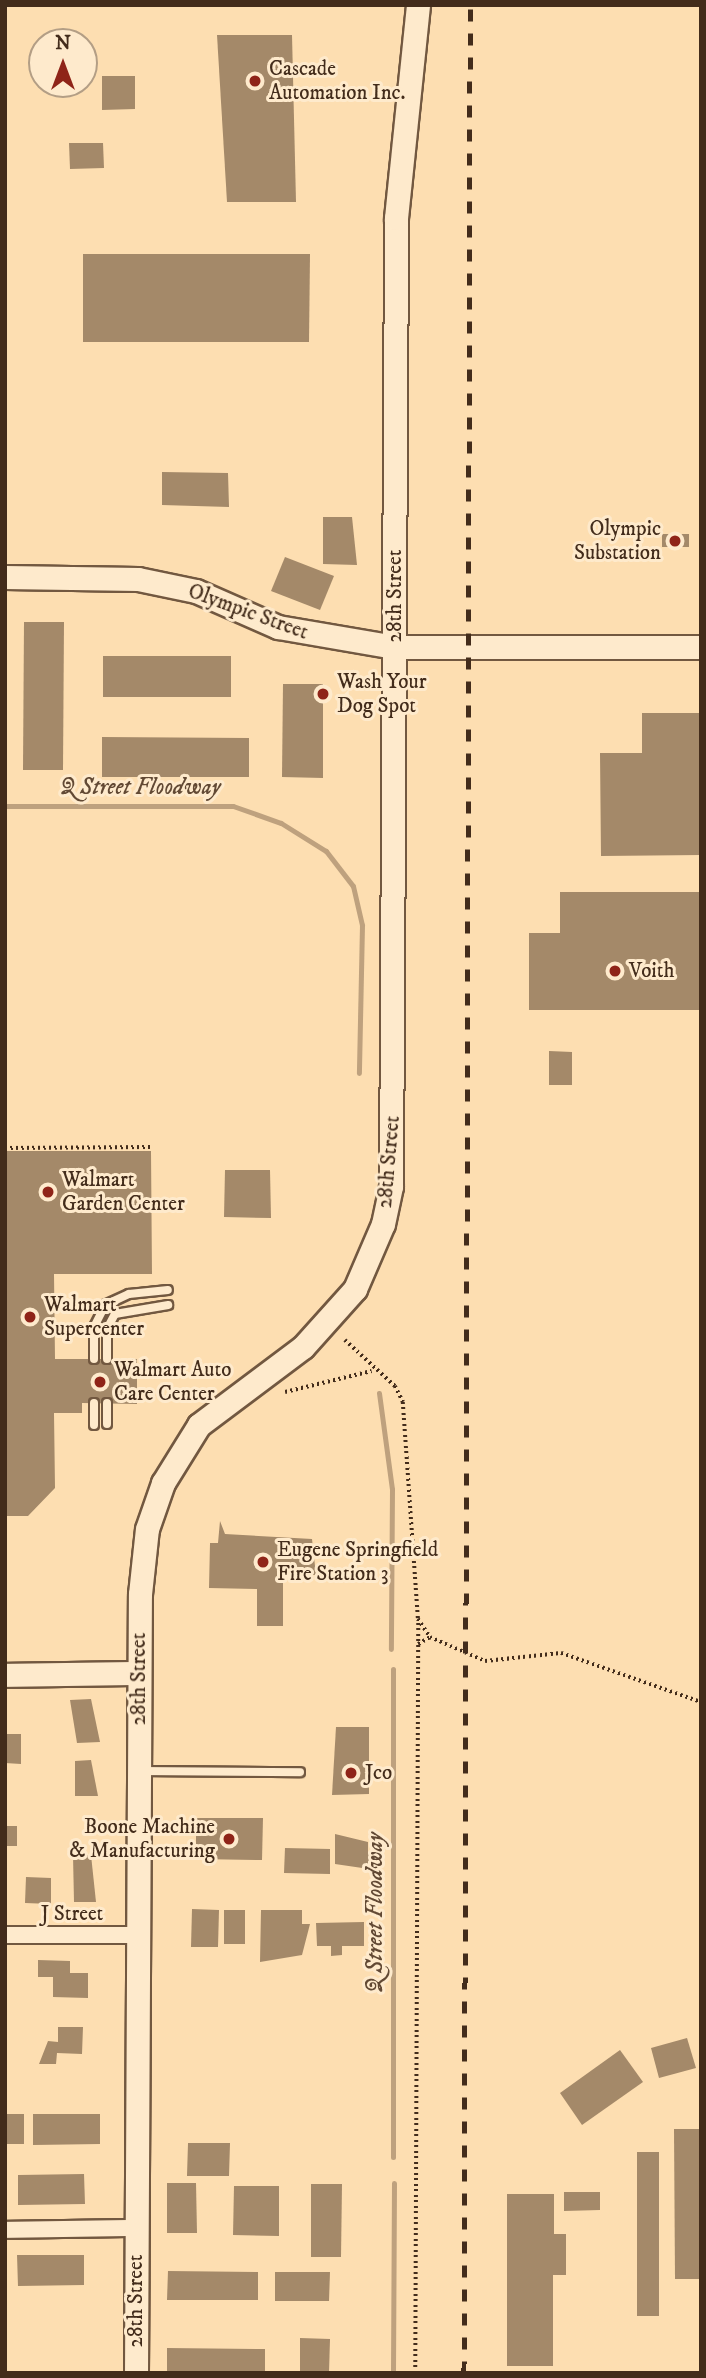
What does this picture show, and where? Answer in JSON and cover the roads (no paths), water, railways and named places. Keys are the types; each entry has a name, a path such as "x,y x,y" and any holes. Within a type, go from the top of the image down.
{"main road":[{"name":"28th Street","path":"136,2373 141,1561 163,1483 199,1425 330,1321 355,1289 383,1224 394,1138 396,218 418,5"},
{"name":"Olympic Street","path":"5,577 138,579 196,591 278,627 395,647 701,647"},
{"path":"5,1675 139,1673"}],"street":[{"name":"J Street","path":"5,1935 138,1935"},
{"name":"28th Street","path":"5,2230 137,2228"}],"lane":[{"path":"94,1359 94,1327 105,1306 129,1294 168,1290"},
{"path":"107,1359 107,1329 115,1314 168,1304"},
{"path":"94,1403 94,1425"},
{"path":"107,1403 107,1424"},
{"path":"139,1770 300,1772"}],"waterway":[{"name":"Q Street Floodway","path":"5,806 233,806 281,823 326,851 353,886 362,925 359,1073"},
{"name":"Q Street Floodway","path":"379,1393 392,1489 391,1649"},
{"name":"Q Street Floodway","path":"393,1669 393,2157"},
{"name":"Q Street Floodway","path":"393,2373 394,2183"}],"railway":[{"path":"464,2373 470,5"}],"place":[{"name":"Cascade Automation Inc.","path":"255,81"},
{"name":"Olympic Substation","path":"675,541"},
{"name":"Wash Your Dog Spot","path":"323,694"},
{"name":"Voith","path":"615,971"},
{"name":"Walmart Garden Center","path":"48,1192"},
{"name":"Walmart Supercenter","path":"30,1317"},
{"name":"Walmart Auto Care Center","path":"100,1382"},
{"name":"Eugene Springfield Fire Station 3","path":"263,1562"},
{"name":"Jco","path":"351,1773"},
{"name":"Boone Machine & Manufacturing","path":"229,1839"}]}
